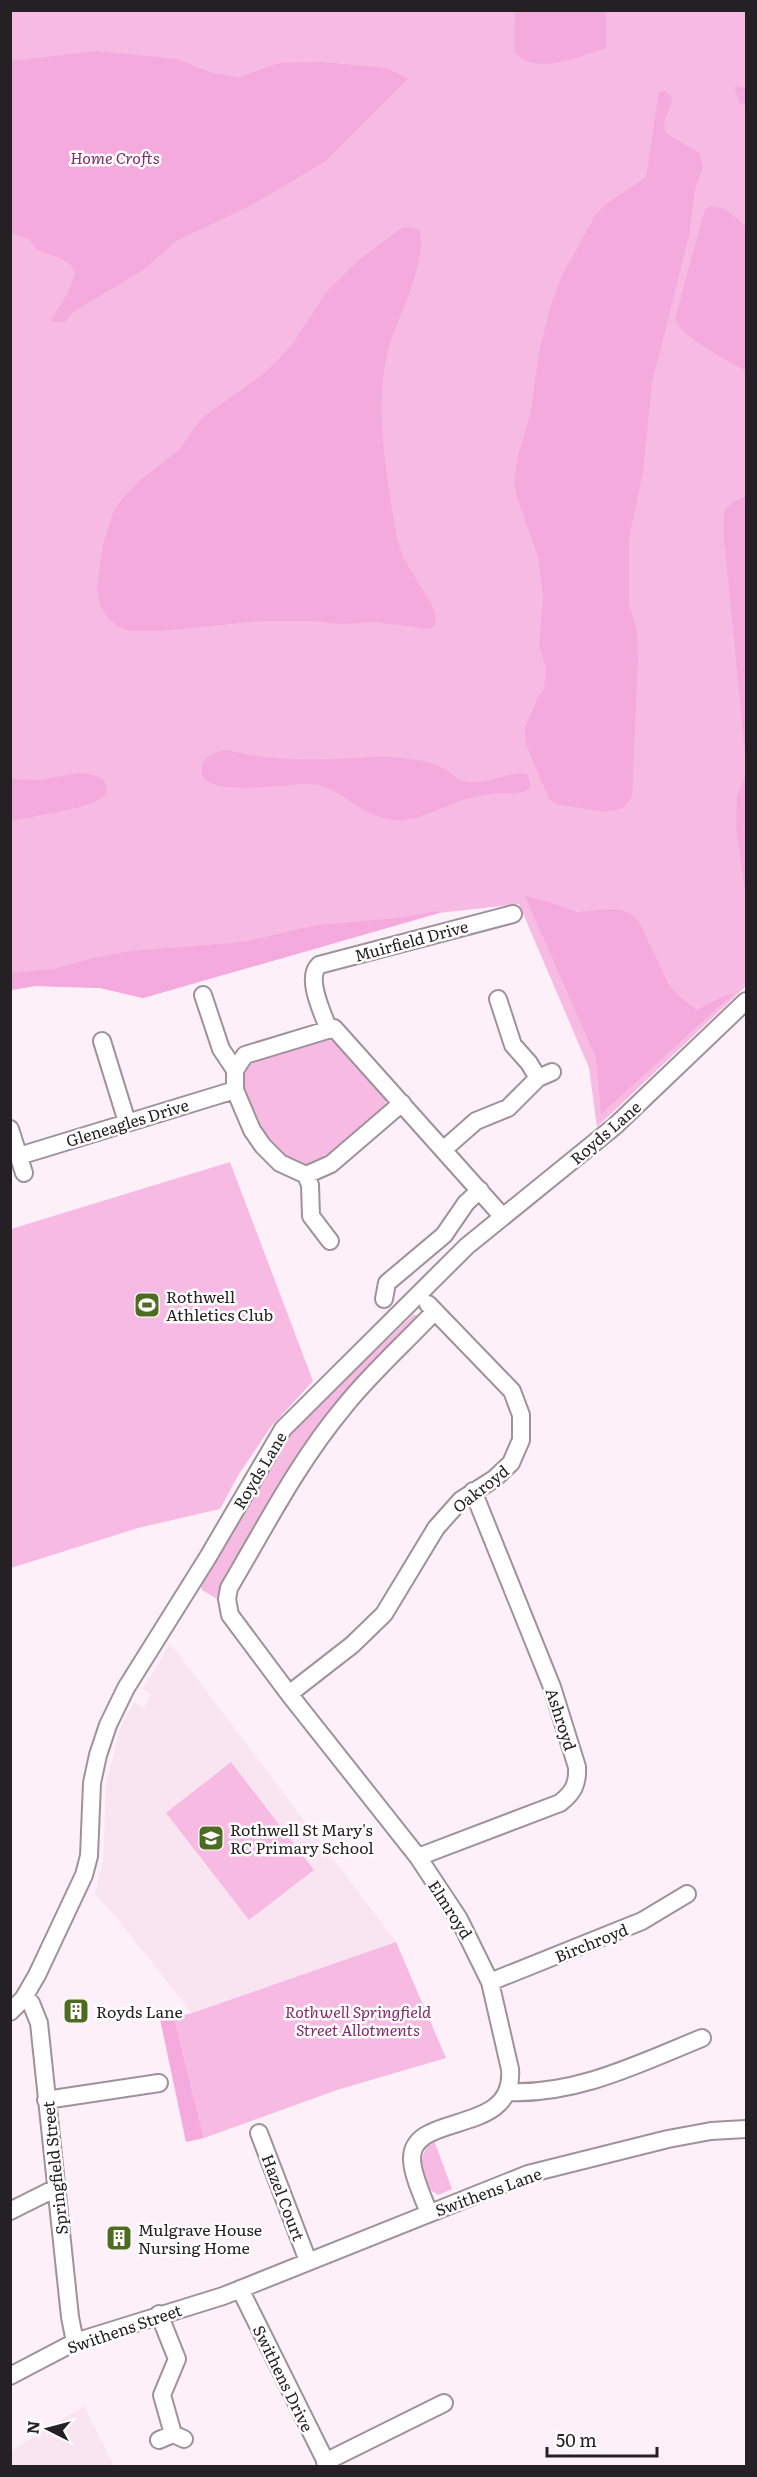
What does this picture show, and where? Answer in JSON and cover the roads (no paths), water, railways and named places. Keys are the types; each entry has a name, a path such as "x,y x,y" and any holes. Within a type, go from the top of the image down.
{"street":[{"name":"Muirfield Drive","path":"328,1030 313,983 306,972 324,963 513,914"},
{"path":"203,995 221,1050 235,1070"},
{"path":"443,1150 476,1121 508,1108 545,1075 529,1063 513,1045 498,999"},
{"name":"Royds Lane","path":"10,2012 23,1999 58,1932 84,1875 89,1856 92,1783 108,1725 126,1688 208,1557 283,1429 467,1246 615,1126 747,1001"},
{"path":"330,1241 311,1216 310,1185 306,1175 280,1163 263,1146 252,1130 235,1089 235,1070 245,1054 334,1028 504,1217"},
{"path":"102,1041 127,1122"},
{"name":"Gleneagles Drive","path":"19,1156 235,1089"},
{"path":"306,1175 332,1164 402,1103"},
{"path":"10,1130 24,1173"},
{"path":"384,1299 387,1282 444,1235 466,1203 480,1190"},
{"name":"Oakroyd","path":"288,1694 352,1645 384,1614 436,1528 448,1513 473,1491 494,1479 511,1463 521,1440 521,1415 512,1391 419,1294"},
{"name":"Royds Lane","path":"227,1608 229,1588 304,1460 345,1406 435,1311"},
{"name":"Ashroyd","path":"417,1857 560,1803 568,1797 578,1778 577,1767 552,1687 473,1491"},
{"name":"Elmroyd","path":"227,1608 288,1694 417,1857 459,1919 490,1982 510,2069 511,2081 508,2092"},
{"name":"Birchroyd","path":"490,1982 642,1921 687,1894"},
{"name":"Springfield Street","path":"23,1999 31,2003 39,2023 69,2317 75,2342"},
{"path":"429,2213 413,2167 413,2152 416,2145 427,2135 494,2110 508,2092 534,2092 597,2081 702,2038"},
{"path":"46,2100 159,2083"},
{"name":"Swithens Lane","path":"240,2289 528,2174 669,2139 747,2129"},
{"name":"Hazel Court","path":"259,2133 308,2261"},
{"path":"10,2211 56,2188"},
{"name":"Swithens Street","path":"10,2376 75,2342 240,2289"},
{"name":"Swithens Drive","path":"240,2289 327,2464"},
{"path":"159,2314 177,2359 162,2395 172,2437"},
{"path":"327,2464 444,2403"}],"place":[{"name":"Rothwell Athletics Club","path":"147,1305"},
{"name":"Rothwell St Mary's RC Primary School","path":"211,1838"},
{"name":"Royds Lane","path":"76,2011"},
{"name":"Mulgrave House Nursing Home","path":"119,2238"}],"park label":[{"name":"Home Crofts","path":"115,157"},
{"name":"Rothwell Springfield Street Allotments","path":"358,2020"}]}
